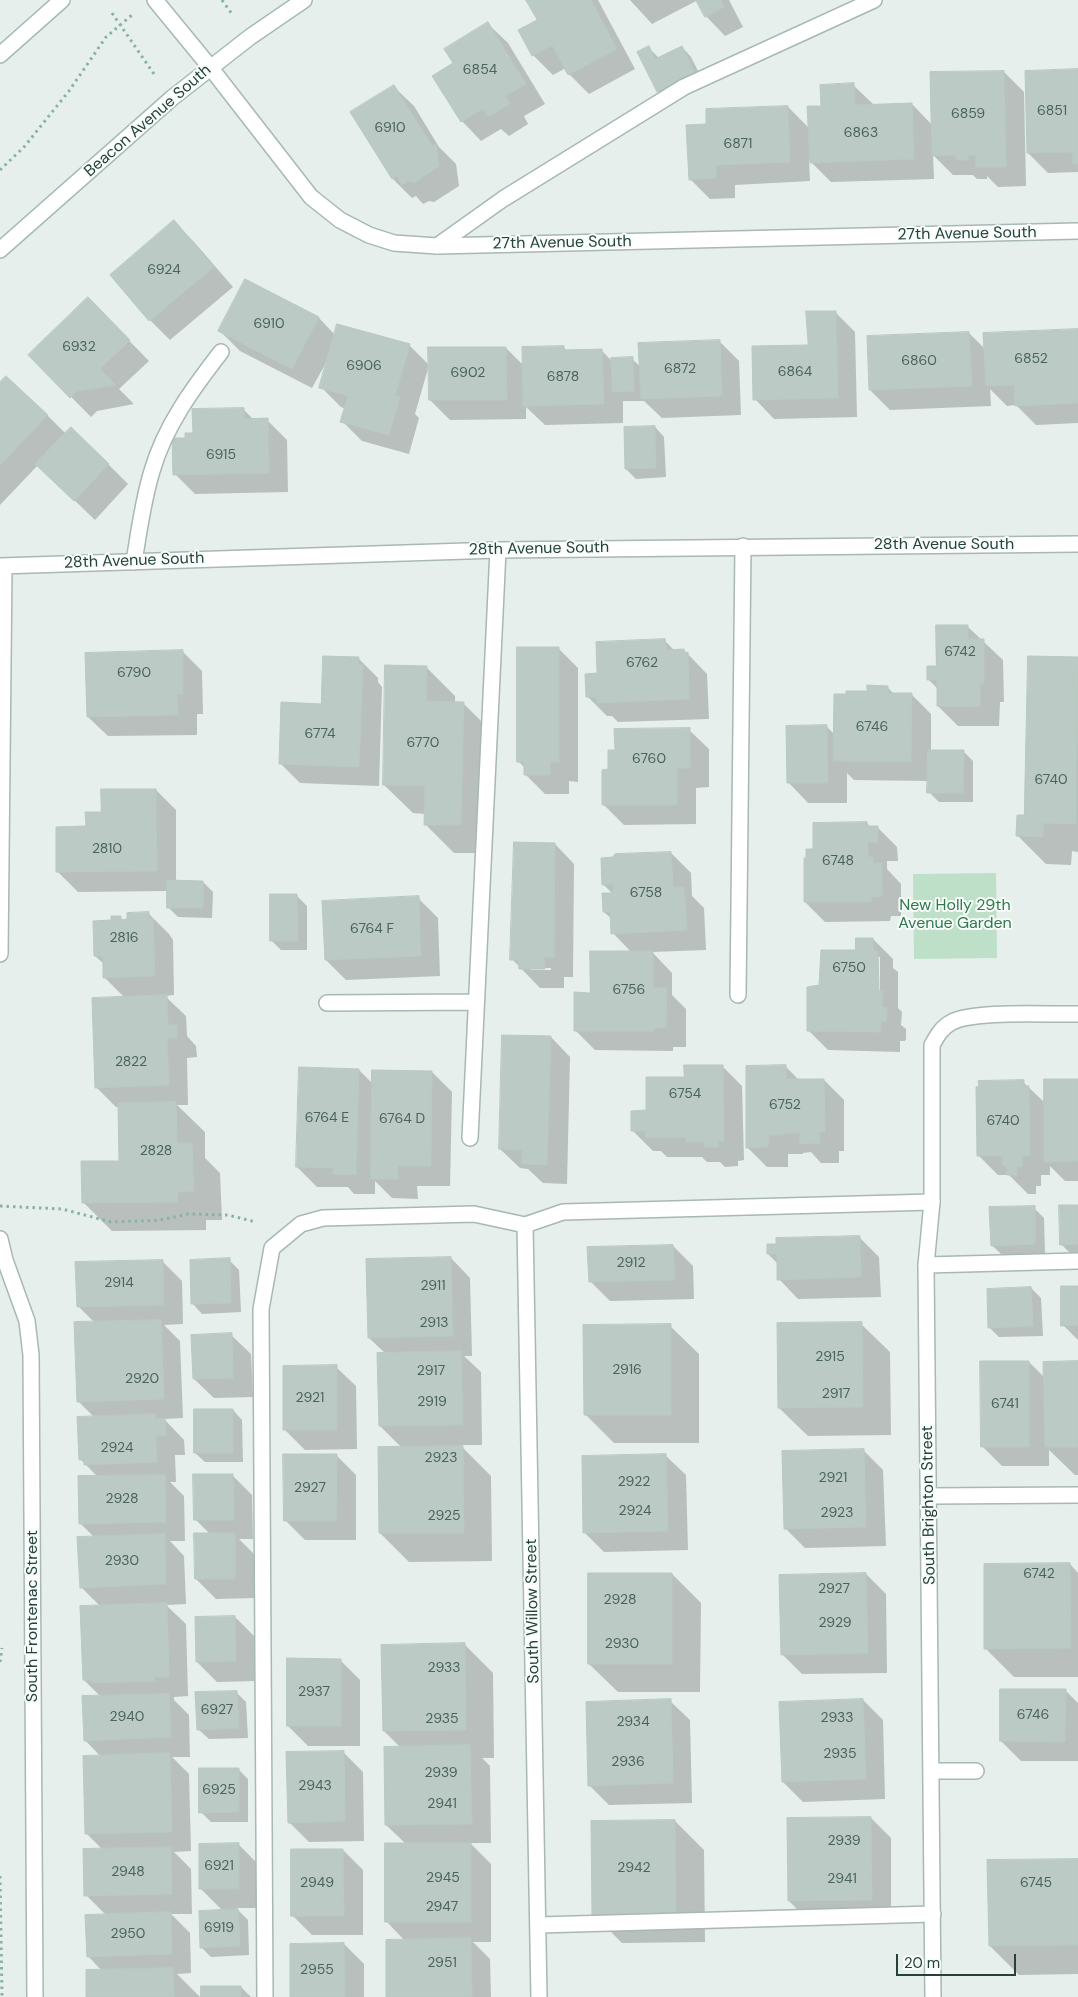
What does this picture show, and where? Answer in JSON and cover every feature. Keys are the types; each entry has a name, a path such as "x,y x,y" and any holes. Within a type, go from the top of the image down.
{"street":[{"path":"0,55 62,0"},
{"name":"27th Avenue South","path":"155,0 210,67 311,197 340,220 368,235 394,243 437,246 1078,231"},
{"name":"Beacon Avenue South","path":"0,250 172,98 210,67 304,0"},
{"path":"437,246 503,199 684,87 874,0"},
{"path":"134,562 144,501 152,469 172,422 186,398 221,352"},
{"name":"28th Avenue South","path":"2,566 498,550 1078,544"},
{"path":"738,995 743,546"},
{"path":"470,1138 498,550"},
{"path":"0,954 2,566"},
{"path":"327,1003 475,1002"},
{"name":"South Brighton Street","path":"933,1997 926,1265 932,1202 932,1045 939,1032 952,1022 975,1015 1078,1014"},
{"path":"265,1997 261,1309 272,1248 291,1234 300,1224 323,1218 350,1216 474,1214 525,1225 563,1212 932,1202"},
{"name":"South Willow Street","path":"525,1225 539,1997"},
{"name":"South Frontenac Street","path":"0,1239 5,1260 27,1321 31,1355 35,1997"},
{"path":"926,1265 1078,1261"},
{"path":"929,1496 1078,1495"},
{"path":"932,1771 976,1771"},
{"path":"539,1925 933,1914"}],"path":[{"path":"222,0 236,19"},
{"path":"0,170 24,147 69,91 106,37 136,11"},
{"path":"112,13 157,79"},
{"path":"0,1206 62,1210 110,1222 160,1220 188,1214 228,1215 272,1226 291,1234"},
{"path":"0,1876 2,1997"}],"green space":[{"name":"New Holly 29th Avenue Garden","path":"996,873 997,958 914,959 913,874"}],"building":[{"path":"526,0 591,0 617,49 568,75 552,45 532,56 518,30 537,20"},
{"path":"696,0 721,0 724,7 705,17"},
{"path":"488,22 526,84 505,96 510,104 488,117 483,109 461,122 432,76 453,63 444,49"},
{"path":"649,46 655,59 682,46 695,73 657,92 637,52"},
{"path":"1078,69 1078,164 1073,164 1072,152 1027,153 1025,71"},
{"path":"1004,71 1006,167 976,167 976,155 968,155 968,160 956,160 956,155 932,156 930,72"},
{"path":"854,83 855,105 912,103 914,159 810,163 807,106 821,106 820,85"},
{"path":"394,85 432,146 436,143 439,166 414,183 409,181 402,185 397,176 392,179 350,112"},
{"path":"788,106 790,162 716,165 716,178 689,180 686,125 706,124 706,109"},
{"path":"174,220 214,267 149,321 110,275"},
{"path":"245,279 319,317 292,369 218,331"},
{"path":"88,297 130,340 100,369 116,385 77,391 70,398 28,355"},
{"path":"806,311 836,311 838,398 753,400 752,346 808,345"},
{"path":"337,324 410,344 395,396 400,397 389,435 340,422 348,396 319,388"},
{"path":"1078,329 1078,403 1015,406 1014,385 986,386 983,333"},
{"path":"969,332 972,386 869,390 867,336"},
{"path":"720,340 722,396 641,399 638,343"},
{"path":"564,346 564,350 602,349 604,404 523,406 522,347"},
{"path":"428,347 506,347 507,400 429,400"},
{"path":"633,357 634,391 612,392 611,358"},
{"path":"6,376 48,415 0,465 0,382"},
{"path":"244,408 244,419 268,418 269,473 173,475 172,438 185,438 185,433 193,433 192,409"},
{"path":"655,426 656,468 625,469 624,427"},
{"path":"71,427 109,464 74,501 35,464"},
{"path":"936,625 968,625 968,639 984,639 984,683 980,683 980,707 937,706 937,680 927,680 927,666 936,666"},
{"path":"665,639 666,650 684,649 684,653 688,652 689,699 597,703 597,697 586,697 585,674 597,673 596,642"},
{"path":"517,647 559,647 559,762 550,762 550,775 524,775 524,762 517,762"},
{"path":"183,650 183,694 177,694 178,715 87,717 85,653"},
{"path":"323,656 359,657 358,665 363,665 359,767 279,764 281,702 321,704"},
{"path":"1028,656 1078,657 1076,824 1043,823 1043,837 1016,836 1017,815 1024,815"},
{"path":"385,665 427,666 426,701 464,702 461,825 424,825 425,786 383,785"},
{"path":"867,685 888,686 888,693 912,693 911,762 833,761 834,694 846,694 846,691 867,691"},
{"path":"827,725 828,783 787,783 786,726"},
{"path":"690,728 690,768 677,768 677,805 602,805 602,770 608,769 608,750 615,750 614,729"},
{"path":"928,750 964,750 963,793 927,793"},
{"path":"101,789 156,789 157,871 56,872 56,827 86,826 85,812 101,812"},
{"path":"867,822 867,826 878,826 878,842 868,842 868,857 873,857 873,863 882,863 882,896 871,897 871,902 804,902 804,858 806,858 806,849 813,849 813,823"},
{"path":"514,842 555,843 554,958 544,957 545,969 519,969 518,960 510,960"},
{"path":"671,852 673,887 684,887 687,930 611,934 610,912 603,912 602,893 613,893 613,884 602,885 601,858 613,857 615,854"},
{"path":"167,880 203,881 203,908 167,908"},
{"path":"270,894 297,894 298,941 270,941"},
{"path":"419,896 421,956 325,960 322,901"},
{"path":"149,912 149,919 153,919 155,976 103,978 103,956 94,956 93,921 111,920 111,916 121,916 121,920 127,919 127,913"},
{"path":"856,938 873,938 874,951 878,951 879,991 883,991 882,1007 887,1008 887,1019 885,1022 881,1021 880,1032 807,1031 807,987 819,985 821,950 855,950"},
{"path":"590,951 653,951 653,988 667,988 666,1028 654,1028 654,1031 574,1031 574,992 590,993"},
{"path":"167,995 168,1025 177,1025 177,1038 167,1038 169,1085 95,1088 92,998"},
{"path":"502,1035 551,1036 547,1165 522,1164 522,1150 499,1149"},
{"path":"684,1065 723,1065 724,1141 718,1141 718,1147 704,1147 704,1142 686,1142 686,1137 646,1138 646,1131 631,1131 631,1111 646,1110 646,1077 684,1077"},
{"path":"786,1065 786,1079 824,1079 825,1132 819,1132 820,1143 800,1144 800,1133 783,1133 783,1135 769,1135 768,1147 746,1148 746,1066"},
{"path":"299,1067 359,1069 356,1175 333,1174 333,1168 296,1167"},
{"path":"372,1070 432,1071 431,1166 398,1166 398,1179 371,1179"},
{"path":"1044,1079 1078,1079 1078,1161 1044,1162"},
{"path":"1024,1080 1024,1086 1029,1086 1030,1156 1022,1156 1022,1167 1017,1167 1017,1175 1007,1175 1007,1166 1003,1166 1002,1156 977,1156 976,1087 979,1086 978,1081"},
{"path":"176,1102 177,1143 192,1143 194,1191 178,1192 177,1202 82,1203 81,1161 119,1161 118,1103"},
{"path":"1059,1205 1078,1205 1078,1244 1060,1245"},
{"path":"1035,1206 1035,1244 991,1246 989,1207"},
{"path":"860,1236 861,1277 777,1280 777,1254 767,1254 767,1244 776,1244 776,1238"},
{"path":"673,1245 675,1280 589,1282 587,1247"},
{"path":"451,1257 453,1336 368,1338 366,1259"},
{"path":"230,1258 231,1303 191,1304 190,1260"},
{"path":"163,1260 163,1305 77,1307 75,1262"},
{"path":"1061,1286 1078,1286 1078,1325 1061,1326"},
{"path":"1031,1287 1033,1326 988,1328 987,1289"},
{"path":"161,1320 164,1399 77,1402 74,1322"},
{"path":"862,1322 863,1407 778,1408 777,1323"},
{"path":"671,1324 671,1415 584,1415 583,1325"},
{"path":"232,1333 233,1378 193,1379 191,1335"},
{"path":"461,1351 463,1425 379,1426 377,1353"},
{"path":"980,1361 1029,1361 1029,1447 981,1447"},
{"path":"1078,1361 1078,1447 1045,1447 1043,1362"},
{"path":"337,1365 337,1430 283,1430 283,1366"},
{"path":"194,1409 233,1409 233,1453 194,1453"},
{"path":"155,1414 155,1419 165,1418 166,1436 156,1436 157,1462 84,1465 84,1459 79,1460 77,1417"},
{"path":"463,1446 464,1533 379,1533 378,1447"},
{"path":"864,1449 866,1527 784,1529 782,1451"},
{"path":"283,1454 337,1454 336,1521 284,1521"},
{"path":"666,1454 668,1531 583,1533 582,1456"},
{"path":"193,1474 233,1474 234,1520 194,1520"},
{"path":"165,1475 166,1522 79,1524 78,1476"},
{"path":"194,1533 235,1533 235,1579 195,1579"},
{"path":"165,1534 166,1584 80,1588 77,1537"},
{"path":"1070,1563 1071,1648 984,1649 984,1564"},
{"path":"588,1573 672,1573 672,1664 588,1664"},
{"path":"866,1573 868,1653 781,1655 779,1575"},
{"path":"167,1603 169,1677 154,1677 155,1681 92,1683 92,1680 83,1680 80,1606"},
{"path":"235,1616 236,1661 196,1662 195,1617"},
{"path":"465,1643 466,1730 383,1731 381,1645"},
{"path":"287,1658 341,1659 341,1726 287,1726"},
{"path":"1000,1689 1066,1689 1065,1742 1000,1741"},
{"path":"237,1691 239,1728 197,1730 195,1692"},
{"path":"169,1694 171,1737 84,1741 82,1696"},
{"path":"671,1699 673,1783 588,1786 586,1702"},
{"path":"863,1699 866,1779 782,1782 779,1702"},
{"path":"470,1745 472,1824 385,1825 384,1747"},
{"path":"344,1751 345,1821 288,1823 286,1752"},
{"path":"170,1753 172,1832 85,1834 83,1756"},
{"path":"199,1768 239,1768 239,1812 199,1813"},
{"path":"871,1817 872,1900 788,1901 787,1818"},
{"path":"675,1820 676,1914 592,1915 591,1821"},
{"path":"239,1843 239,1889 199,1889 199,1844"},
{"path":"385,1843 471,1843 471,1922 385,1922"},
{"path":"171,1847 172,1894 84,1896 83,1849"},
{"path":"291,1849 343,1849 344,1916 291,1916"},
{"path":"1078,1859 1078,1945 989,1946 987,1860"},
{"path":"238,1909 240,1946 200,1948 199,1911"},
{"path":"171,1912 172,1954 87,1957 85,1915"},
{"path":"471,1938 472,1997 386,1997 386,1940"},
{"path":"344,1943 345,1997 290,1997 290,1944"},
{"path":"173,1968 174,1997 86,1997 86,1970"},
{"path":"201,1986 241,1986 241,1997 201,1997"}]}
